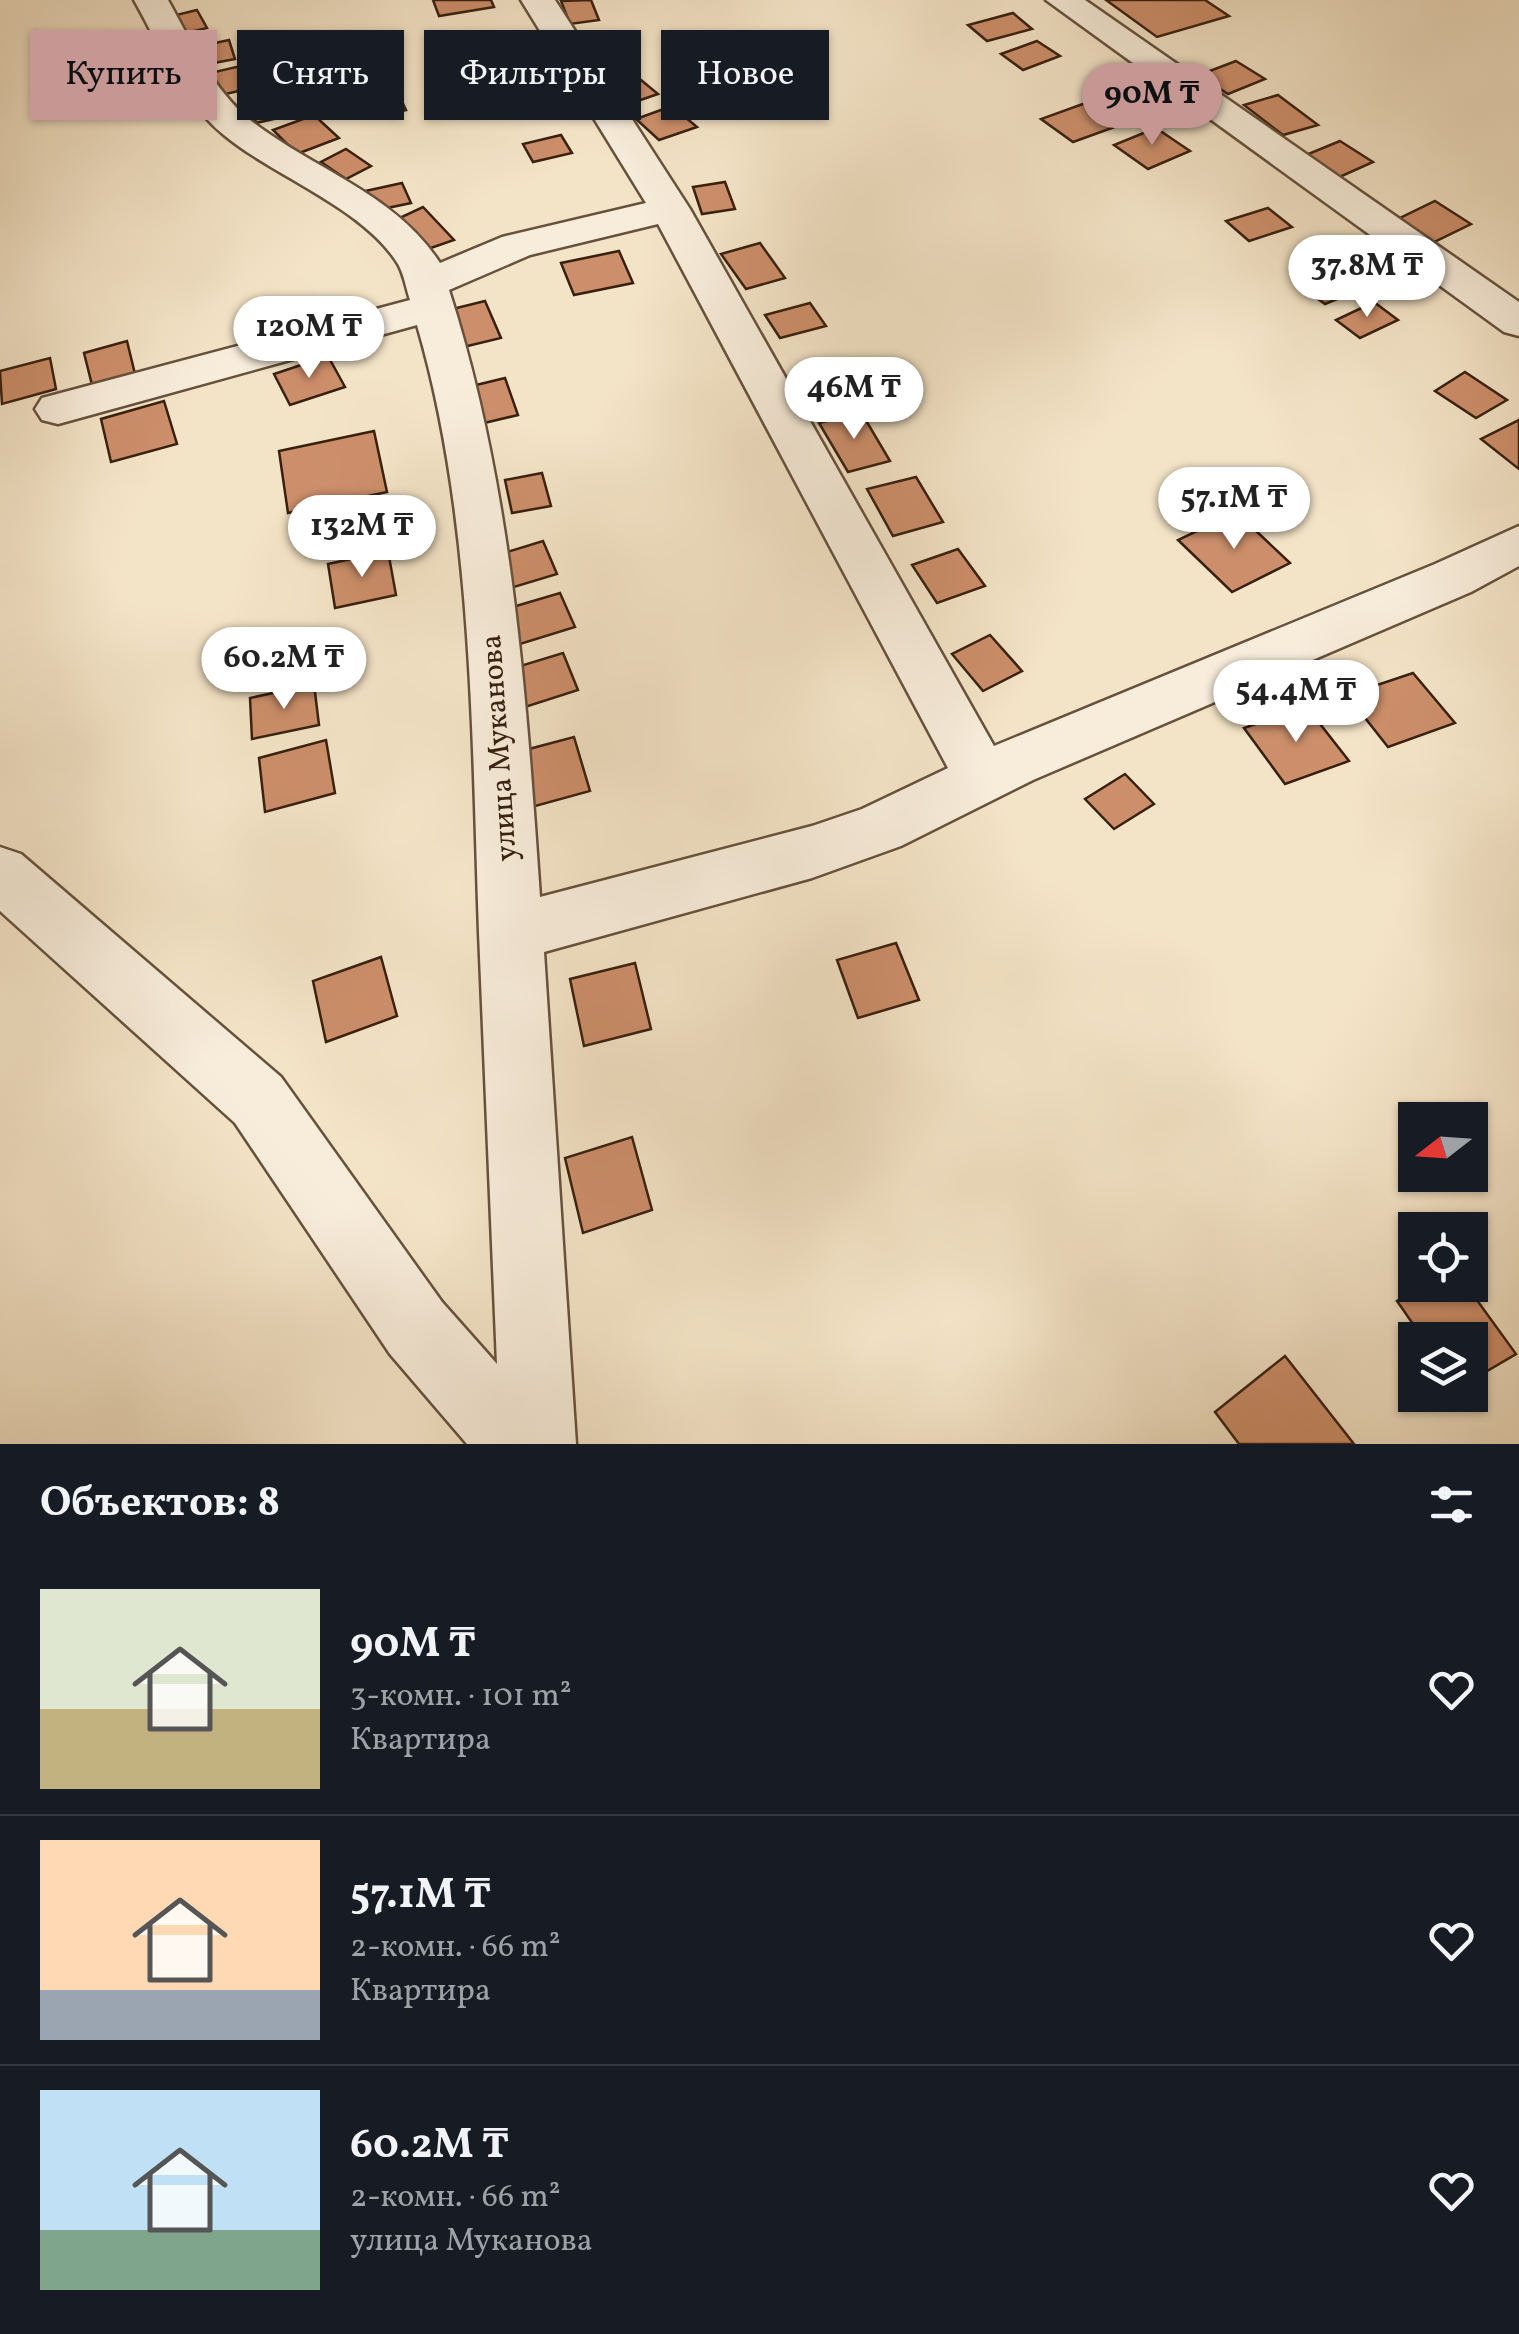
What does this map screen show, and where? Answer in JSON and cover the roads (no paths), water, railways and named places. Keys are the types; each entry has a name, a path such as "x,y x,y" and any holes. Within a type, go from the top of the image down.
{"street":[{"name":"улица Муканова","path":"151,0 201,88 236,126 359,205 395,235 419,262 462,408 481,528 505,806 538,1444"},
{"path":"538,0 670,209 982,778"},
{"path":"1062,0 1519,322"},
{"path":"58,410 428,296 516,246 670,209"},
{"path":"510,933 812,852 880,828 982,778 1453,578 1519,544"},
{"path":"0,873 258,1100 416,1328 517,1444"}]}
